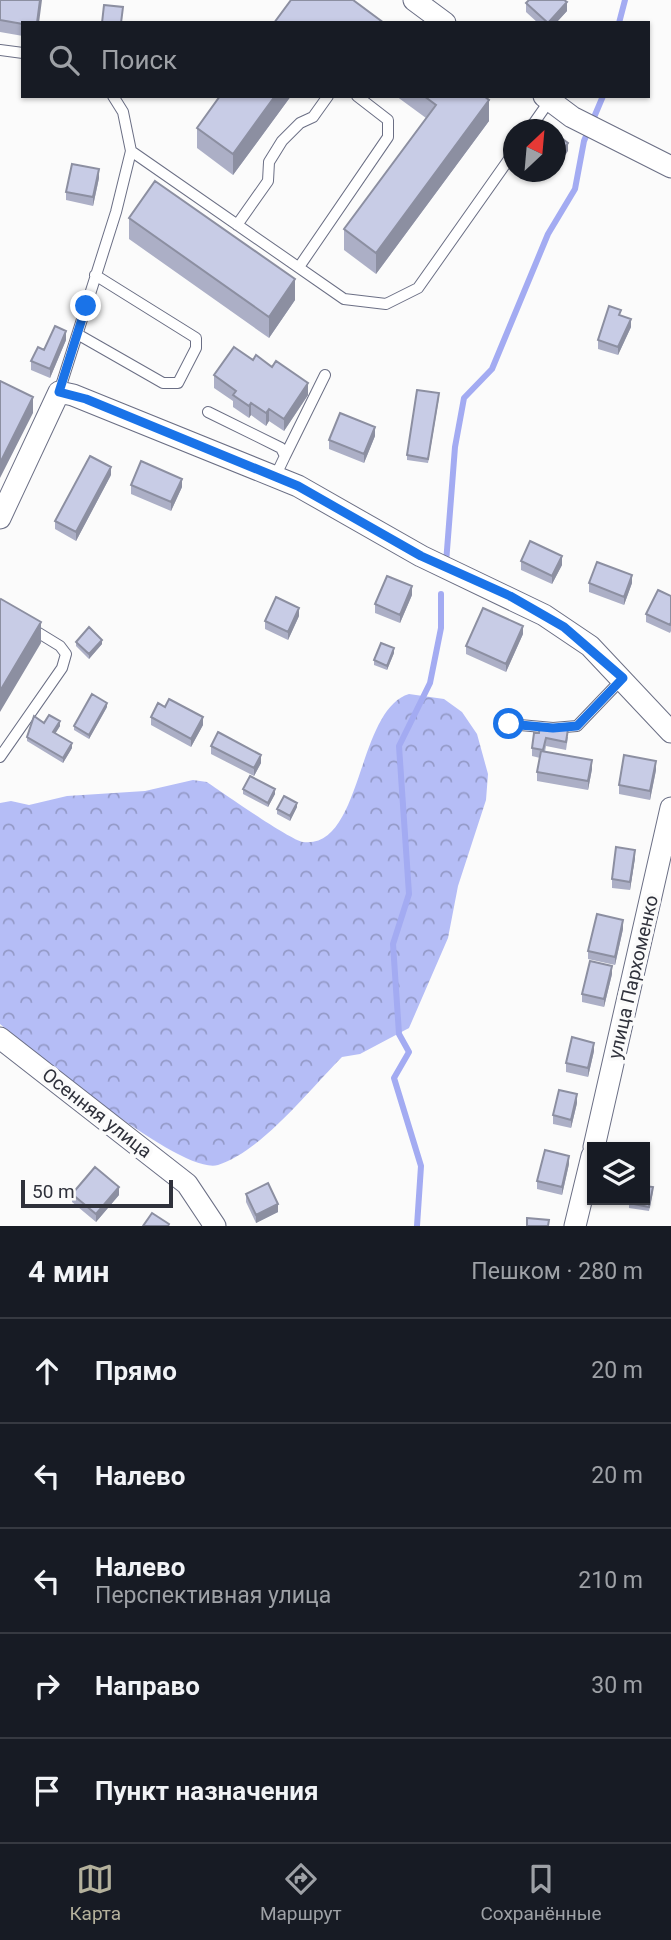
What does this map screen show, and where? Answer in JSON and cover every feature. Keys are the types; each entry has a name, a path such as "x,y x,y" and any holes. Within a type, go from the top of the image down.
{"street":[{"path":"414,0 442,21"},
{"path":"547,98 572,117 671,167"},
{"path":"0,518 59,392 86,399 275,477 421,556 544,615 590,646 623,678 671,733"},
{"name":"улица Пархоменко","path":"595,1142 671,808"},
{"name":"Осенняя улица","path":"0,1038 187,1184 215,1226"},
{"path":"575,1226 587,1177"}],"lane":[{"path":"0,50 21,53"},
{"path":"59,392 116,212 131,151 122,112 114,98"},
{"path":"237,225 268,181 269,162 282,141 300,123 313,117 327,98"},
{"path":"299,267 388,137 388,120 360,98"},
{"path":"535,119 547,98"},
{"path":"131,151 344,299 386,304 418,288 503,166"},
{"path":"79,335 163,383 178,383 196,348 196,338 95,275"},
{"path":"275,477 326,376"},
{"path":"208,412 276,444 285,456"},
{"path":"0,757 62,668 66,654 60,646 24,624"},
{"path":"509,724 553,728 577,726 623,678"}],"green space":[{"path":"409,694 444,699 462,712 477,734 488,774 486,800 458,886 448,938 409,1028 360,1054 342,1057 268,1133 235,1158 218,1165 199,1163 142,1132 108,1109 0,1024 0,803 11,801 29,805 67,796 145,791 193,780 207,782 296,839 303,842 323,839 337,824 349,803 379,725 392,705"}],"building":[{"path":"0,0 40,0 37,21 21,21 21,24 0,20"},
{"path":"291,0 353,0 381,21 275,21"},
{"path":"529,0 567,2 550,21 546,21 526,3"},
{"path":"104,5 123,7 121,21 102,21"},
{"path":"219,98 274,98 233,154 197,128"},
{"path":"427,98 489,100 376,253 344,229 436,105"},
{"path":"72,164 99,169 93,197 66,192"},
{"path":"155,181 295,279 269,317 129,218"},
{"path":"609,306 621,310 619,315 631,319 618,347 598,340"},
{"path":"55,326 66,331 50,369 31,361 38,347 44,350"},
{"path":"234,347 253,360 256,355 272,367 276,361 308,383 284,419 269,409 266,413 251,403 249,406 233,395 236,391 214,375"},
{"path":"0,381 33,397 0,463"},
{"path":"417,390 439,393 428,459 407,455"},
{"path":"340,413 375,427 364,454 329,440"},
{"path":"90,456 111,467 76,532 55,521"},
{"path":"141,461 182,479 171,502 131,485"},
{"path":"530,541 562,556 552,576 521,561"},
{"path":"597,562 632,575 624,597 589,583"},
{"path":"387,576 412,586 400,615 375,604"},
{"path":"658,590 671,596 670,625 646,614"},
{"path":"276,597 299,608 288,632 265,621"},
{"path":"0,600 41,622 0,691"},
{"path":"483,608 523,626 506,664 466,646"},
{"path":"89,627 102,640 89,654 76,642"},
{"path":"381,643 394,648 387,666 374,660"},
{"path":"92,694 107,703 89,735 74,726"},
{"path":"169,699 203,717 191,739 151,717 158,703 165,707"},
{"path":"49,715 60,721 53,732 72,743 63,758 27,737 34,716 44,723"},
{"path":"540,724 568,729 566,742 546,738 543,750 532,748 534,733 539,733"},
{"path":"218,732 261,755 254,768 211,746"},
{"path":"541,751 592,760 588,781 537,772"},
{"path":"624,755 656,761 650,791 619,785"},
{"path":"250,776 275,789 268,803 243,789"},
{"path":"284,796 297,803 290,816 277,809"},
{"path":"616,847 635,850 630,882 612,879"},
{"path":"597,914 623,920 615,957 588,951"},
{"path":"590,961 612,966 604,999 582,994"},
{"path":"572,1037 594,1043 588,1068 566,1063"},
{"path":"559,1090 577,1094 571,1120 553,1115"},
{"path":"545,1150 569,1156 562,1187 537,1181"},
{"path":"95,1167 119,1187 96,1214 72,1194"},
{"path":"268,1183 278,1204 256,1215 246,1194"},
{"path":"152,1213 169,1224 168,1226 143,1226"},
{"path":"527,1218 549,1220 548,1226 527,1226"}],"waterway":[{"path":"620,21 625,0"},
{"path":"446,563 455,447 464,398 492,369 548,234 575,189 584,141 602,98"},
{"path":"417,1226 421,1166 394,1078 409,1052 399,1034 393,944 409,894 399,746 430,683 441,628 441,594"}],"route":[{"path":"86,306 59,392 86,399 298,486 421,556 510,596 544,615 590,646 623,678 577,726 553,728 509,724"}]}
